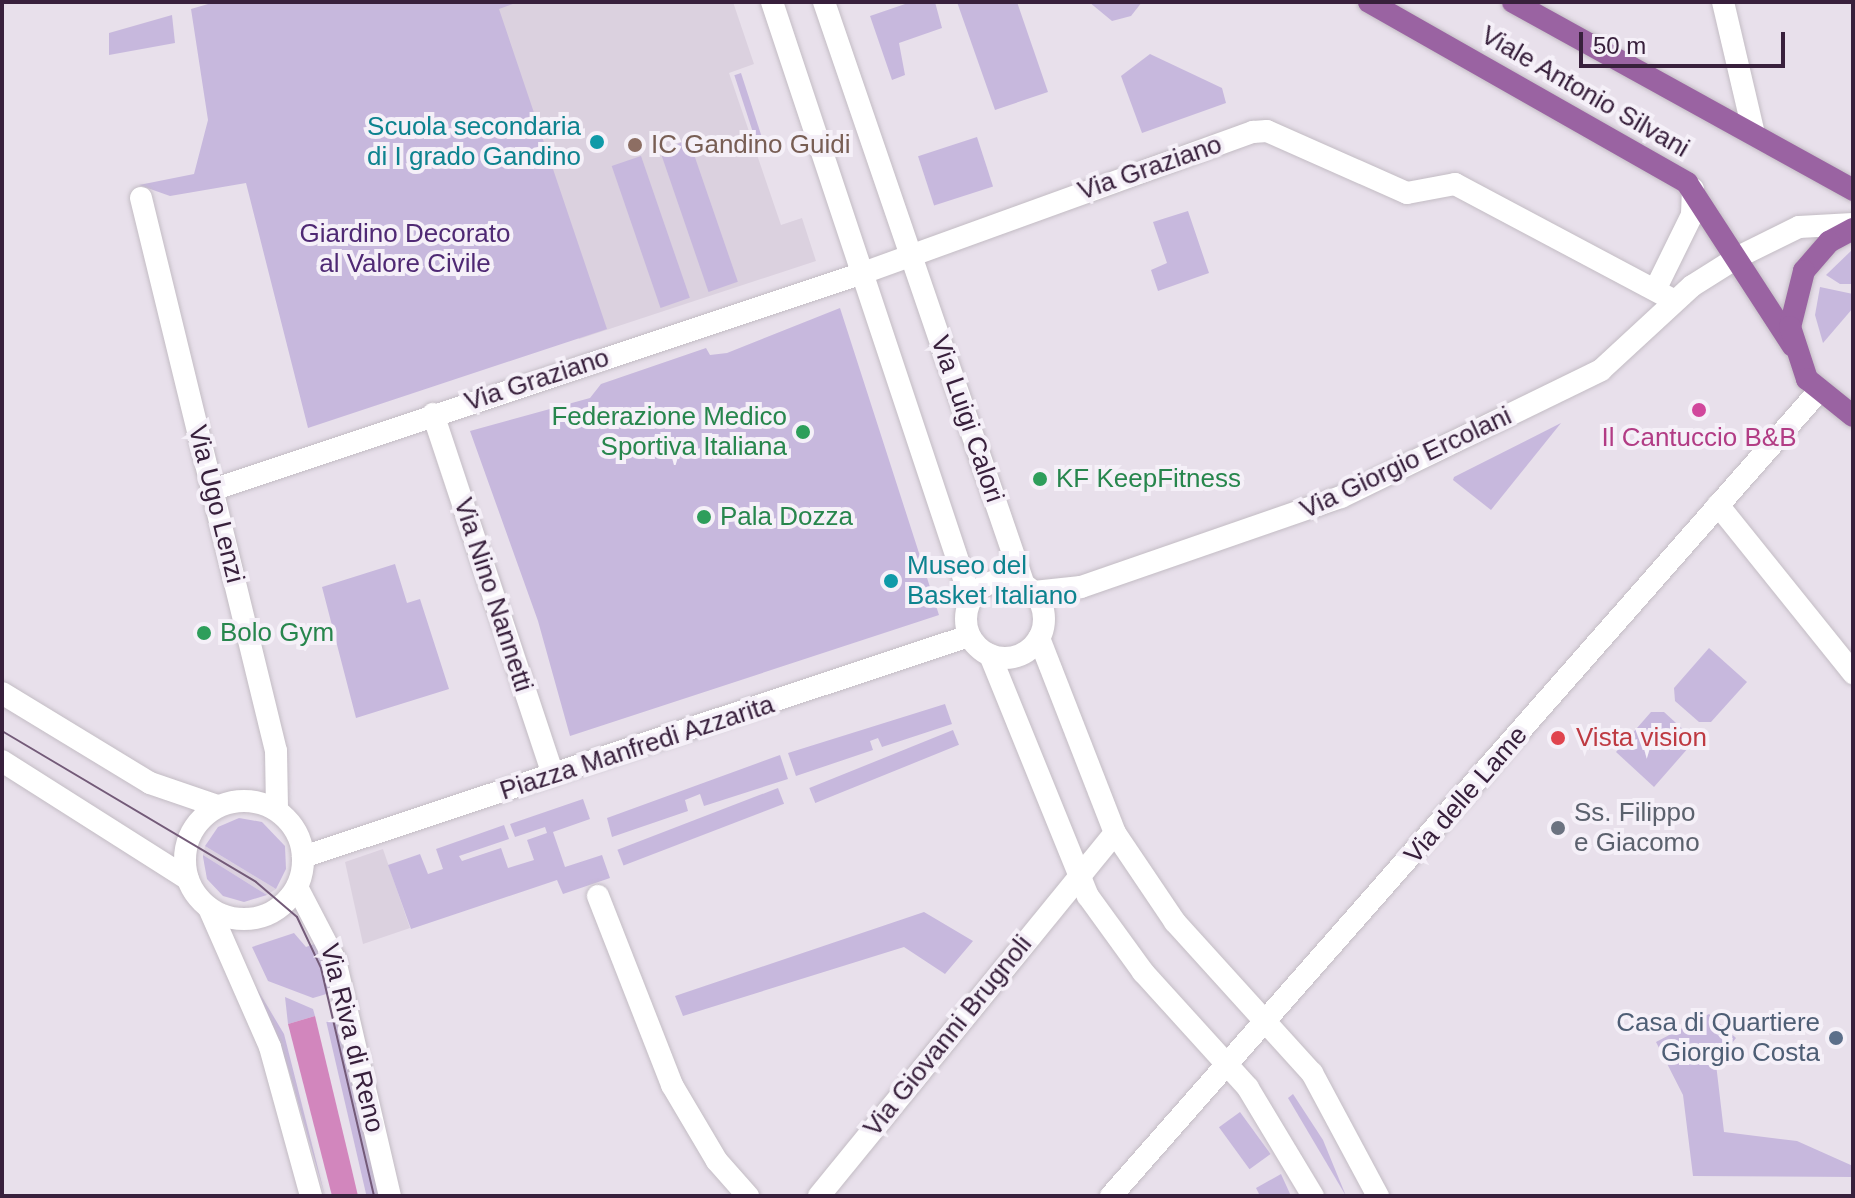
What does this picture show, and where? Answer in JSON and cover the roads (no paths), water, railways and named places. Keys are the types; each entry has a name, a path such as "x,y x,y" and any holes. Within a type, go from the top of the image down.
{"main road":[{"name":"Viale Antonio Silvani","path":"1369,2 1619,140 1693,189 1793,346 1818,392"},
{"name":"Viale Antonio Silvani","path":"1513,2 1853,190"},
{"path":"1793,346 1791,308 1804,271 1829,242 1853,226"},
{"path":"1818,392 1853,416"}],"street":[{"name":"Via Luigi Calori","path":"772,2 971,600 969,636"},
{"name":"Via Luigi Calori","path":"824,2 1029,588 1044,614 1039,638 1115,833 1175,922 1326,1093 1378,1196"},
{"path":"1723,2 1754,134"},
{"name":"Via Graziano","path":"911,254 1253,132 1267,131 1356,177 1407,193 1455,184 1657,286"},
{"path":"1675,301 1657,286 1692,215 1693,189"},
{"name":"Via Ugo Lenzi","path":"141,198 276,751 277,810"},
{"name":"Via Giorgio Ercolani","path":"1029,588 1081,587 1341,497 1601,370 1675,301 1738,257 1799,227 1853,226"},
{"path":"863,273 911,254"},
{"name":"Via Graziano","path":"212,490 863,273"},
{"name":"Via delle Lame","path":"1111,1196 1225,1062 1264,1023 1818,392"},
{"name":"Via Nino Nannetti","path":"433,414 553,775"},
{"path":"1718,505 1853,673"},
{"path":"971,600 995,581 1029,588"},
{"path":"969,636 990,655 1077,877 1130,955 1225,1062 1282,1137 1313,1196"},
{"name":"Piazza Manfredi Azzarita","path":"303,857 969,636"},
{"path":"990,655 1012,658 1039,638"},
{"path":"2,693 150,783 217,806 248,800 277,810 298,836 303,857 297,887 263,916 231,918 209,908"},
{"path":"2,761 188,879 209,908 270,1047 311,1196"},
{"path":"188,879 190,834 217,806"},
{"path":"1077,877 1115,833"},
{"name":"Via Giovanni Brugnoli","path":"819,1196 1077,877"},
{"name":"Via Riva di Reno","path":"297,887 332,949 390,1196"},
{"path":"598,896 672,1085 717,1161 748,1196"}],"tram line":[{"path":"2,731 256,882 297,917 321,968 374,1196"}],"place":[{"name":"Scuola secondaria di I grado Gandino","path":"597,142"},
{"name":"IC Gandino Guidi","path":"635,145"},
{"name":"Il Cantuccio B&B","path":"1699,410"},
{"name":"Federazione Medico Sportiva Italiana","path":"803,432"},
{"name":"KF KeepFitness","path":"1040,479"},
{"name":"Pala Dozza","path":"704,517"},
{"name":"Museo del Basket Italiano","path":"891,581"},
{"name":"Bolo Gym","path":"204,633"},
{"name":"Vista vision","path":"1558,738"},
{"name":"Ss. Filippo e Giacomo","path":"1558,828"},
{"name":"Casa di Quartiere Giorgio Costa","path":"1836,1038"}],"park label":[{"name":"Giardino Decorato al Valore Civile","path":"405,249"}]}
